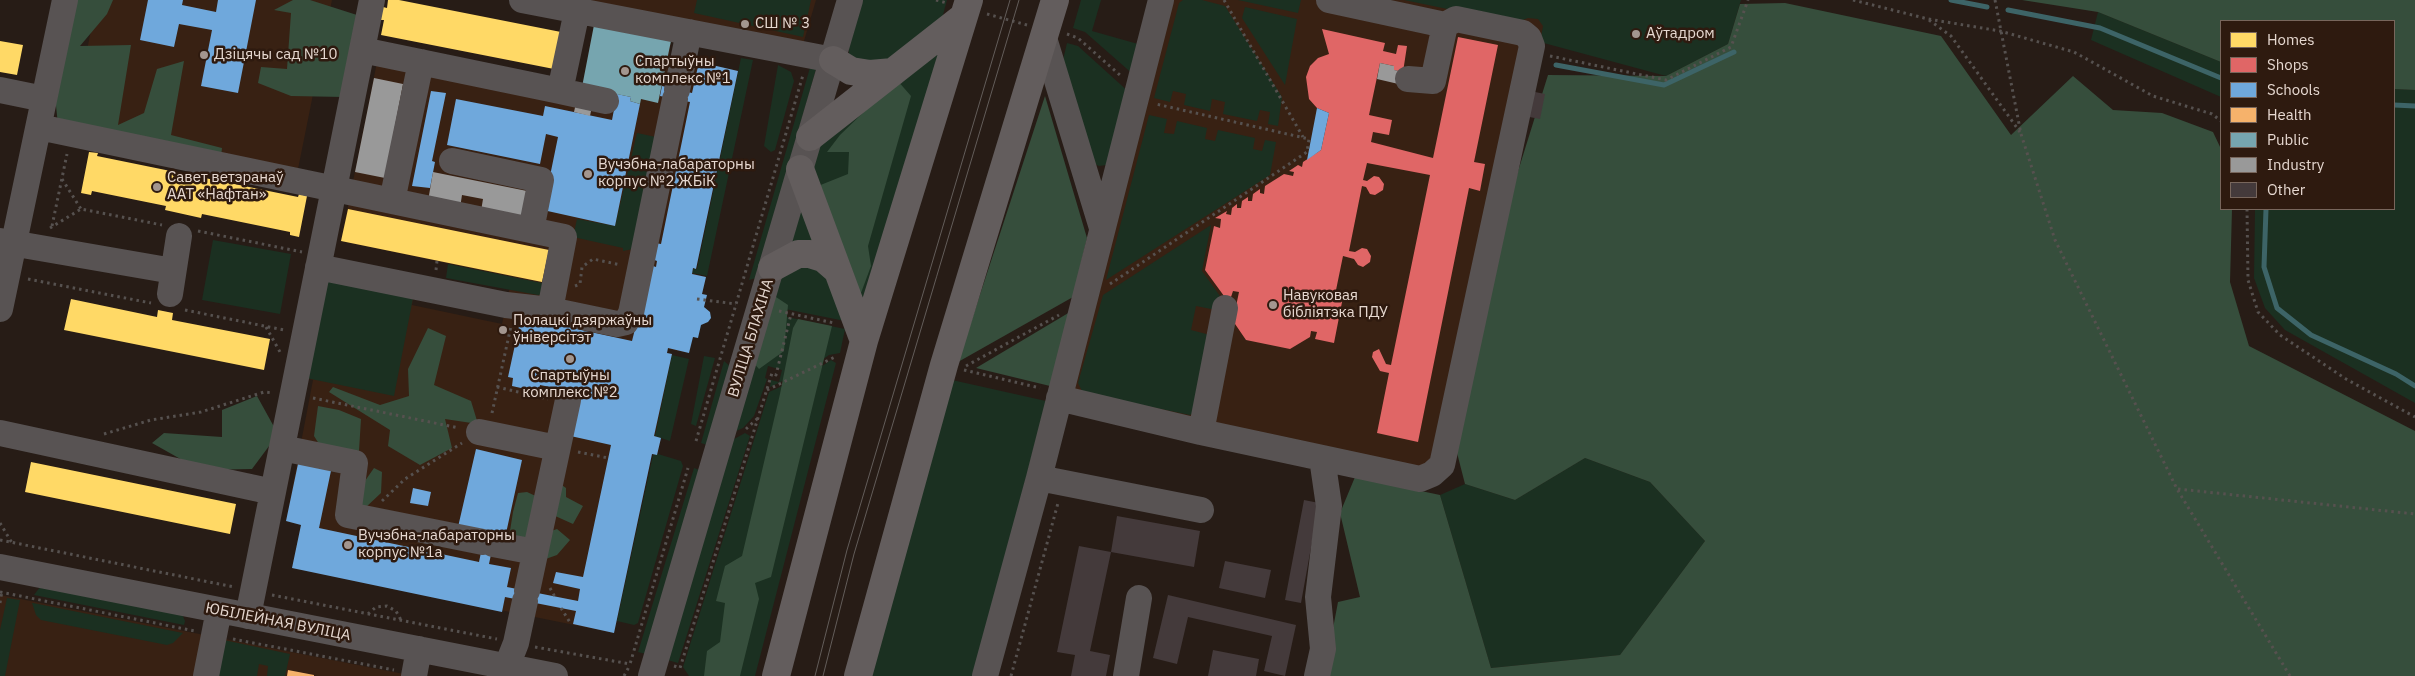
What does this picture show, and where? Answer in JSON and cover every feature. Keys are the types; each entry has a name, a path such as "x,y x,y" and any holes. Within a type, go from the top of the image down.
{"main road":[{"path":"858,676 944,365 1055,0"},
{"path":"810,137 893,72 966,9"},
{"path":"776,676 853,347 966,9"},
{"path":"833,60 851,71 870,74 893,72"},
{"path":"800,169 838,271 853,347"},
{"path":"772,268 787,258 804,254 823,258 838,271"}],"street":[{"path":"0,309 7,243 39,128 65,0"},
{"path":"248,616 372,0"},
{"path":"522,0 833,60"},
{"name":"ВУЛІЦА БЛАХІНА","path":"641,670 772,268 850,0"},
{"path":"985,676 1051,481 1060,398 1161,0"},
{"path":"1060,398 1202,432 1420,479 1432,474 1442,465 1531,34 1456,19 1445,25 1330,0"},
{"path":"560,90 577,11"},
{"path":"1408,79 1434,81 1445,25"},
{"path":"318,267 516,306 550,310 618,324 626,322 631,313 689,32"},
{"path":"1045,34 1102,229"},
{"path":"362,50 606,101"},
{"path":"392,201 421,62"},
{"path":"0,90 44,99"},
{"path":"39,128 531,230 566,226 550,310"},
{"path":"452,161 541,180 531,230"},
{"path":"7,243 171,283 180,236"},
{"path":"1202,432 1225,308"},
{"path":"504,671 516,643 567,402"},
{"path":"0,432 273,492"},
{"path":"483,433 557,448"},
{"path":"282,448 355,463 348,515 535,552"},
{"path":"1316,676 1323,649 1318,597 1329,506 1322,458"},
{"path":"1051,481 1201,510"},
{"name":"ЮБІЛЕЙНАЯ ВУЛІЦА","path":"0,567 419,649 504,671 555,676"},
{"path":"1126,676 1139,598"},
{"path":"206,676 219,610"},
{"path":"414,676 419,649"}],"path":[{"path":"936,0 1020,24 1045,34 1078,38 1151,103 1309,139 1307,152"},
{"path":"1224,0 1303,138"},
{"path":"1531,34 1547,56 1666,80 1731,47 1748,0"},
{"path":"1853,0 1928,19 2000,31 2074,52 2153,96 2212,114 2220,120"},
{"path":"1995,0 2021,134 2056,240 2177,489 2290,676"},
{"path":"1928,19 1951,36 2021,134"},
{"path":"62,179 81,209"},
{"path":"2247,210 2248,280 2258,312 2280,335 2346,379 2415,417"},
{"path":"364,518 405,480 483,433 498,387 516,306"},
{"path":"680,668 766,390 772,373 776,375 791,314"},
{"path":"766,390 812,370 829,358 853,347"},
{"path":"498,387 567,402"},
{"path":"528,394 529,390"},
{"path":"97,436 151,420 201,412 264,392 292,394 483,433"},
{"path":"557,448 608,458"},
{"path":"1011,676 1051,481"},
{"path":"2177,489 2415,514"},
{"path":"368,614 376,607 387,606 396,611 401,620"},
{"path":"561,608 571,624"},
{"path":"624,676 641,670"}],"shaded area":[{"name":"Дзіцячы сад №10","path":"97,0 332,0 297,174 71,130"},
{"name":"СШ № 3","path":"561,0 816,0 802,48"},
{"path":"1173,0 1741,0 1540,42 1439,458 1418,471 1072,392"},
{"name":"Полацкі дзяржаўны ўніверсітэт","path":"594,25 671,41 669,56 738,71 696,269 693,268 692,273 706,277 702,294 699,293 689,353 668,349 667,353 672,354 655,436 661,438 657,455 652,454 614,633 292,568 301,525 286,521 313,380 306,378 414,293 412,305 502,324 512,277 341,241 377,62 582,87"},
{"path":"0,595 414,676 0,676"}],"green space":[{"path":"77,0 113,0 107,14 80,46 131,45 118,125 144,113 157,69 184,61 171,135 222,148 221,157 58,125 55,96"},
{"path":"293,0 310,0 357,15 344,97 291,96 258,83 261,67 287,69 291,13 274,10"},
{"path":"697,0 811,0 803,37 694,13"},
{"path":"860,0 947,0 941,22 891,65 870,69 849,56 848,41"},
{"path":"1081,0 1101,0 1092,31 1138,44 1135,76 1085,32 1073,28"},
{"path":"1183,0 1202,0 1225,6 1282,97 1278,126 1268,124 1270,112 1260,110 1257,121 1223,114 1225,102 1212,99 1210,111 1184,105 1186,94 1173,91 1170,102 1154,98 1179,3"},
{"path":"1238,0 1301,0 1298,13"},
{"name":"Аўтадром","path":"1404,0 1741,0 1728,44 1666,76 1540,42 1543,26 1538,19 1528,18 1515,23"},
{"path":"2022,0 2415,0 2415,90 2395,89 2395,20 2220,20 2220,62 2098,12"},
{"path":"1785,3 1941,36 2011,135 2073,76 2113,110 2162,113 2213,132 2220,147 2220,210 2232,210 2230,282 2249,346 2415,431 2415,676 1324,676 1338,602 1360,597 1340,513 1355,477 1440,495 1491,668 1620,655 1705,541 1650,482 1585,458 1515,500 1465,484 1445,406 1548,75 1666,76 1728,44 1740,4"},
{"path":"1245,7 1297,19 1285,85 1242,18"},
{"path":"2098,12 2220,62 2220,97 2091,40"},
{"path":"1067,43 1078,46 1130,93 1106,165 1099,166 1093,163 1063,60"},
{"path":"941,50 863,304 808,166 815,142"},
{"path":"741,58 753,60 707,276 692,273 693,269 697,269"},
{"path":"811,64 817,66 756,278 749,280"},
{"path":"778,65 791,72 794,81 775,150 771,152 764,146"},
{"path":"897,80 911,96 868,246 871,266 858,301 818,186 848,174 849,152 827,152 840,135"},
{"path":"2395,89 2415,90 2415,403 2285,330 2265,308 2254,278 2255,210 2395,210"},
{"path":"1045,96 1087,238 1073,297 958,362"},
{"path":"1149,115 1167,119 1164,133 1174,134 1177,121 1207,128 1205,139 1215,141 1218,130 1255,138 1253,149 1262,151 1265,140 1276,142 1270,175 1106,280"},
{"path":"637,133 656,137 638,248 623,251 623,248 573,237 577,219 615,226"},
{"path":"800,185 822,240 779,254"},
{"path":"1211,225 1202,271 1220,296 1216,310 1196,306 1191,330 1214,336 1199,409 1190,415 1083,393 1078,383 1103,295"},
{"path":"213,240 291,254 280,314 202,300"},
{"path":"448,264 542,283 543,294 538,295 446,278"},
{"path":"795,265 823,270 845,321 765,305 773,278"},
{"path":"332,277 414,293 394,396 306,378 324,282"},
{"path":"770,293 788,305 784,351 759,369 751,360"},
{"path":"763,312 845,329 840,353 829,355 812,367 770,387 771,380 779,382 782,370 768,366 765,378 767,379 754,416 743,428 725,436"},
{"path":"1070,312 1050,386 976,368"},
{"path":"798,319 832,326 771,577 755,583 759,599 740,676 704,676 707,651 720,642 725,603 716,601 725,566 742,556 780,394 793,328"},
{"path":"428,328 446,336 434,385 471,401 478,424 445,419 452,448 420,465 388,446 390,430 329,392 333,387 380,405 409,396 408,369"},
{"path":"672,355 689,359 670,441 655,436"},
{"path":"704,356 715,358 696,426 691,424"},
{"path":"831,360 836,363 755,676 689,676 683,667 769,392 815,371"},
{"path":"724,361 732,368 713,447 701,443"},
{"path":"952,380 1046,401 975,676 868,676"},
{"path":"257,396 278,434 252,469 200,470 152,443 164,433 222,437 222,410"},
{"path":"318,406 339,410 361,419 359,451 321,447 314,436"},
{"path":"745,433 750,436 678,663 664,659 727,443"},
{"path":"658,454 681,461 683,466 638,623 634,625 617,621 653,455"},
{"path":"1585,458 1650,482 1705,541 1620,655 1491,668 1440,495 1465,484 1515,500"},
{"path":"374,468 382,472 381,493 365,508 353,498"},
{"path":"694,468 705,472 650,655 638,652"},
{"path":"556,481 566,488 566,497 583,506 573,524 553,515 531,538 557,529 570,540 557,555 540,561 509,537 513,512 518,493 527,492 540,498"},
{"path":"40,587 182,614 185,621 184,625 34,595"},
{"path":"7,598 20,600 5,676 0,676 0,630"},
{"path":"32,603 183,633 173,643 167,645 41,620 36,615"},
{"path":"219,639 290,654 285,676 267,676 268,666 259,664 257,676 211,676"}],"building: Homes":[{"path":"388,0 399,0 561,32 554,69 381,35 384,20 380,20 383,7 387,8"},
{"path":"0,41 23,45 17,75 0,72"},
{"path":"89,152 98,153 97,156 298,197 299,194 307,196 299,237 290,235 290,232 202,214 201,218 165,210 166,206 92,191 91,195 81,193"},
{"path":"348,209 549,250 542,282 341,241"},
{"path":"71,299 157,317 158,310 173,313 172,320 270,339 264,370 64,330"},
{"path":"31,462 236,504 230,534 25,492"}],"building: Shops":[{"path":"1322,29 1385,43 1383,51 1396,54 1398,45 1407,46 1403,72 1394,70 1394,66 1380,63 1369,115 1392,120 1389,135 1373,132 1371,142 1433,158 1458,37 1498,45 1474,162 1485,164 1480,191 1469,188 1418,442 1377,433 1389,373 1380,371 1372,357 1373,352 1379,349 1386,364 1391,365 1430,175 1367,163 1363,180 1367,181 1374,176 1379,177 1384,184 1383,190 1375,195 1370,194 1366,187 1362,186 1349,251 1355,252 1362,248 1367,249 1371,256 1370,262 1363,267 1358,265 1354,259 1343,256 1335,295 1343,297 1334,343 1315,339 1317,332 1311,331 1310,337 1290,349 1246,340 1233,321 1239,292 1233,291 1231,297 1224,296 1205,270 1214,226 1220,228 1221,219 1215,218 1227,211 1226,214 1231,215 1232,208 1237,204 1237,208 1241,208 1242,201 1248,197 1248,201 1252,201 1253,194 1260,189 1260,193 1264,194 1265,186 1284,174 1293,176 1294,172 1289,171 1298,165 1302,167 1303,162 1321,150 1329,113 1317,108 1309,99 1306,77 1310,66 1318,58 1329,54"}],"building: Schools":[{"path":"148,0 183,0 182,5 216,12 218,0 256,0 238,93 201,86 212,30 179,24 174,47 140,40"},
{"path":"699,62 738,71 696,269 693,268 692,274 706,277 702,294 707,295 704,307 710,312 711,318 708,322 701,325 698,338 693,337 689,353 668,348 667,353 672,354 654,436 661,438 657,455 652,454 614,633 573,624 576,611 505,597 502,612 292,568 301,525 286,521 299,459 332,466 319,528 479,562 485,533 458,527 476,449 522,460 505,538 495,535 489,564 511,568 507,587 578,601 580,589 553,583 556,572 583,577 611,445 566,435 575,392 540,385 539,392 512,386 513,378 508,377 521,317 632,341 636,325 639,326 650,265 656,267 657,261 652,259 655,243 661,244 690,102 660,96 662,86 692,93"},
{"path":"431,91 446,93 432,161 435,162 430,188 412,186"},
{"path":"617,94 631,97 630,101 640,104 615,226 543,210 558,137 546,134 540,164 447,145 456,99 543,116 545,106 612,120"},
{"path":"1317,108 1329,113 1321,150 1307,160"},
{"path":"413,488 431,492 428,506 410,503"}],"building: Health":[{"path":"288,670 314,675 314,676 287,676"}],"building: Public":[{"name":"Спартыўны комплекс №1","path":"594,25 671,41 658,103 641,99 640,104 630,101 631,97 582,87"}],"building: Industry":[{"path":"1380,63 1394,66 1394,70 1409,73 1407,86 1377,79"},
{"path":"374,78 403,84 385,178 355,172"},
{"path":"576,103 592,106 590,116 574,112"},
{"path":"433,172 532,192 527,220 481,211 483,199 462,195 460,208 428,201"}],"building: Other":[{"path":"1530,91 1545,94 1540,119 1524,116"},
{"path":"1304,500 1319,503 1301,603 1285,600"},
{"path":"1117,516 1200,531 1194,567 1111,552"},
{"path":"1079,546 1111,552 1090,651 1110,655 1106,676 1071,676 1075,655 1057,652"},
{"path":"1225,561 1271,570 1265,598 1219,588"},
{"path":"1168,595 1296,625 1285,676 1264,671 1272,636 1188,617 1177,664 1153,658"},
{"path":"1213,650 1259,659 1256,676 1208,676"}],"waterway":[{"path":"1951,0 1987,7"},
{"path":"2008,10 2100,28 2220,78"},
{"path":"1556,65 1664,85 1734,52"},
{"path":"2395,105 2415,106"},
{"path":"2266,210 2264,267 2277,308 2311,335 2396,374 2415,386"}],"tram line":[{"path":"815,676 847,550 1010,0"},
{"path":"823,676 854,554 1019,0"}],"place":[{"name":"СШ № 3","path":"745,24"},
{"name":"Аўтадром","path":"1636,34"},
{"name":"Дзіцячы сад №10","path":"204,55"},
{"name":"Спартыўны комплекс №1","path":"625,71"},
{"name":"Вучэбна-лабараторны корпус №2 ЖБіК","path":"588,174"},
{"name":"Савет ветэранаў ААТ «Нафтан»","path":"157,187"},
{"name":"Навуковая бібліятэка ПДУ","path":"1273,305"},
{"name":"Полацкі дзяржаўны ўніверсітэт","path":"503,330"},
{"name":"Спартыўны комплекс №2","path":"570,359"},
{"name":"Вучэбна-лабараторны корпус №1а","path":"348,545"}]}
